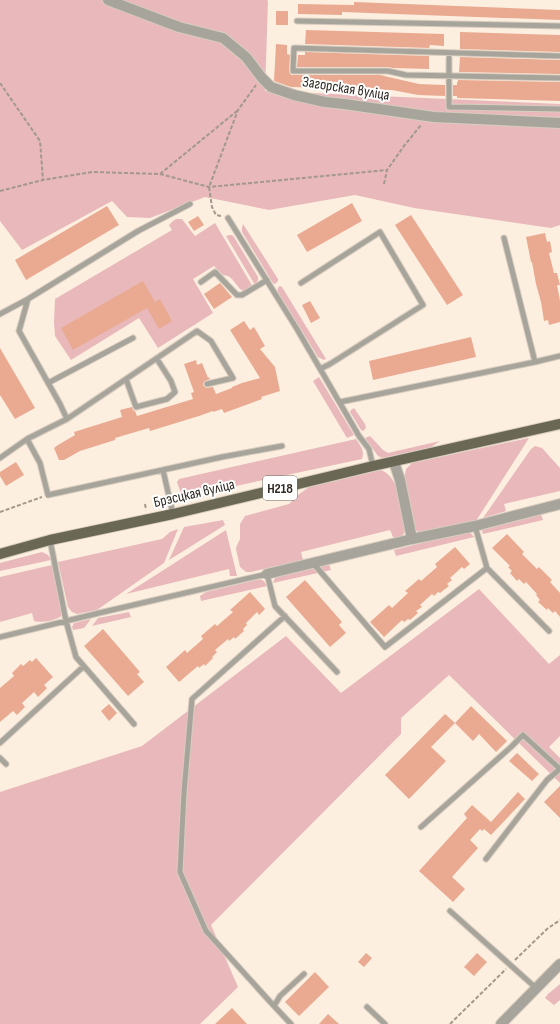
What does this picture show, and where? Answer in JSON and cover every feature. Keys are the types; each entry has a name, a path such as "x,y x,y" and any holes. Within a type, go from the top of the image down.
{"main road":[{"name":"Брэсцкая вуліца","path":"0,554 50,540 173,514 373,466 560,424"}],"street":[{"name":"Загорская вуліца","path":"108,0 179,27 223,38 246,57 271,87 294,95 325,102 434,117 560,123"},
{"path":"394,462 400,480 412,539"},
{"path":"267,574 412,539 475,526 560,504"},
{"path":"501,1024 560,964"}],"lane":[{"path":"297,21 560,26"},
{"path":"560,56 294,48 293,71 388,72 406,75 560,78"},
{"path":"449,53 449,107 560,109"},
{"path":"0,314 28,299 138,231 190,204"},
{"path":"228,218 267,280 360,436 370,449 373,466"},
{"path":"301,283 380,232 423,305 320,369"},
{"path":"504,238 535,362"},
{"path":"200,282 215,272 238,295 242,296 267,280"},
{"path":"28,299 19,331 67,419"},
{"path":"0,458 27,439 67,419 197,331 211,341 233,378 207,384"},
{"path":"48,383 133,338"},
{"path":"340,402 560,356"},
{"path":"126,379 136,408 167,398 175,392 172,381 157,358"},
{"path":"27,439 40,463 48,494 222,457 282,446"},
{"path":"164,470 173,514"},
{"path":"475,526 487,568 548,631"},
{"path":"50,540 66,621 76,657 134,724"},
{"path":"313,563 385,647 487,568"},
{"path":"0,637 240,579 248,579 267,574 276,606 337,672"},
{"path":"285,616 192,699 184,792 180,872 206,931 292,1024"},
{"path":"0,743 84,666"},
{"path":"421,827 512,747 523,735 560,769 546,780 486,859"},
{"path":"0,758 6,764"},
{"path":"450,911 536,988"},
{"path":"274,1006 280,996 304,974"},
{"path":"367,1007 386,1024"}],"path":[{"path":"160,174 238,110 262,78"},
{"path":"0,83 40,141 43,180"},
{"path":"228,218 216,215 212,207 209,186 238,110"},
{"path":"384,184 387,170 404,146 422,124 434,117"},
{"path":"0,192 43,180 92,172 160,174 209,186 387,170"},
{"path":"0,512 48,494"},
{"path":"450,1024 547,928 560,920"}],"shaded area":[{"path":"0,0 267,0 265,91 560,104 560,225 551,228 414,208 355,195 269,210 205,197 150,218 127,217 112,201 22,250 0,221"},
{"path":"176,219 182,219 195,236 215,223 253,287 247,291 243,291 232,279 223,275 214,266 193,279 213,313 158,348 139,318 71,360 55,336 55,299 172,230 169,225"},
{"path":"243,224 278,279 275,284 242,232"},
{"path":"230,235 234,237 258,277 255,285 226,236"},
{"path":"280,286 326,359 324,360 318,357 278,292 278,288"},
{"path":"319,377 354,435 347,438 313,381"},
{"path":"354,408 365,424 366,428 363,431 350,412"},
{"path":"370,436 383,450 388,453 440,441 430,448 382,458 378,456 365,438"},
{"path":"529,438 476,521 422,532 418,532 413,527 404,479 406,469 412,463"},
{"path":"356,439 362,451 362,459 184,497 182,496 177,482 179,479"},
{"path":"535,446 542,448 560,468 560,491 504,504 506,511 483,518 531,449"},
{"path":"381,470 390,476 396,486 405,531 399,538 393,537 390,530 301,552 303,560 251,572 246,572 240,567 236,549 240,539 240,524 245,516 289,504 309,487"},
{"path":"541,514 543,520 483,534 482,530 486,527"},
{"path":"223,520 225,525 169,560 184,527"},
{"path":"178,529 164,563 97,610 77,614 72,612 68,607 58,562 162,539 170,532"},
{"path":"226,530 237,576 230,576 229,569 126,594"},
{"path":"469,531 474,537 396,556 394,550"},
{"path":"42,552 48,555 51,560 0,571 0,563"},
{"path":"329,564 331,570 273,583 275,578 279,575"},
{"path":"52,565 62,613 60,617 49,621 37,622 34,621 32,613 0,622 0,577"},
{"path":"260,579 264,581 267,586 201,601 200,596 206,592"},
{"path":"479,589 549,664 560,655 560,736 549,747 560,758 560,783 449,675 401,718 401,734 211,925 238,987 200,1024 0,1024 0,792 142,746 286,636 341,693"},
{"path":"129,612 131,617 92,626 98,618"},
{"path":"91,619 84,628 73,630 72,627 74,623"},
{"path":"560,984 560,1000 554,1005 545,998"}],"building":[{"path":"354,2 560,10 560,20 342,12 342,15 298,14 298,4 354,5"},
{"path":"276,11 288,11 288,25 276,25"},
{"path":"306,30 444,34 444,46 430,45 429,48 305,44"},
{"path":"460,32 560,35 560,52 460,49"},
{"path":"276,44 287,45 287,54 290,55 289,71 291,75 380,75 419,84 445,85 445,96 418,95 392,90 291,87 274,81"},
{"path":"305,52 429,56 429,69 388,67 297,67 298,55 305,55"},
{"path":"460,57 560,60 560,74 459,72"},
{"path":"458,80 560,82 560,101 457,98 457,96 453,96 453,85 457,85"},
{"path":"352,203 362,221 307,252 297,235"},
{"path":"107,206 119,225 26,280 15,260"},
{"path":"411,215 463,295 447,305 395,225"},
{"path":"198,216 204,225 194,231 188,222"},
{"path":"545,233 547,242 550,241 552,252 549,253 554,273 557,273 560,285 557,285 560,301 560,322 549,325 548,320 544,321 526,237"},
{"path":"143,281 155,302 160,299 172,321 159,329 147,308 73,350 61,328"},
{"path":"220,283 232,297 214,309 204,294"},
{"path":"310,301 320,318 311,323 302,305"},
{"path":"244,321 250,330 254,327 265,346 260,349 275,367 280,391 261,397 262,399 224,413 222,409 213,411 150,431 149,428 115,438 115,440 80,451 64,460 59,460 54,448 75,435 74,432 122,417 120,410 132,407 137,416 193,399 191,393 194,392 184,364 196,360 197,365 202,363 208,378 209,377 210,379 205,381 203,385 206,388 213,387 216,394 242,383 260,378 230,330"},
{"path":"471,337 476,357 373,380 369,361"},
{"path":"0,348 35,408 15,419 0,395"},
{"path":"16,462 24,475 6,486 0,476 0,472"},
{"path":"507,534 524,552 522,554 537,569 539,567 552,580 550,582 560,593 560,617 555,611 553,613 548,608 547,610 538,602 540,600 536,595 537,594 526,582 524,584 519,579 517,581 510,573 512,571 508,567 510,566 492,548"},
{"path":"455,547 470,564 464,569 462,567 450,578 452,580 447,584 449,586 434,596 432,594 420,605 422,607 416,611 418,613 410,620 408,619 404,622 402,620 384,637 370,622 389,605 392,608 408,593 405,591 419,579 421,581 437,567 435,564"},
{"path":"305,580 342,622 339,625 346,633 330,647 286,597"},
{"path":"250,592 265,609 259,615 257,612 246,623 247,625 243,629 244,631 235,639 234,637 229,641 228,639 215,650 217,652 205,666 204,664 199,668 198,666 179,682 166,667 185,650 187,653 203,639 201,636 215,624 217,626 233,612 230,610"},
{"path":"103,629 140,672 137,674 144,682 128,696 84,646"},
{"path":"36,658 53,677 44,685 47,688 38,697 34,692 22,703 25,707 17,715 13,711 0,722 0,688 14,676 12,673 21,664 23,666 30,660 32,662"},
{"path":"109,704 117,713 109,721 101,711"},
{"path":"471,706 507,741 496,752 479,734 473,741 455,723"},
{"path":"445,714 455,723 431,747 446,761 409,799 385,775"},
{"path":"517,753 539,774 532,781 509,761"},
{"path":"560,786 560,818 544,802"},
{"path":"518,792 525,799 491,835 484,829 482,831 480,829 470,840 478,848 452,877 465,889 453,902 419,871 467,818 464,814 472,805 491,822"},
{"path":"366,953 372,958 364,967 358,962"},
{"path":"477,953 487,962 474,976 464,967"},
{"path":"315,972 329,987 299,1016 285,1002"},
{"path":"232,1008 247,1024 215,1024"},
{"path":"328,1014 339,1024 319,1024"}]}
